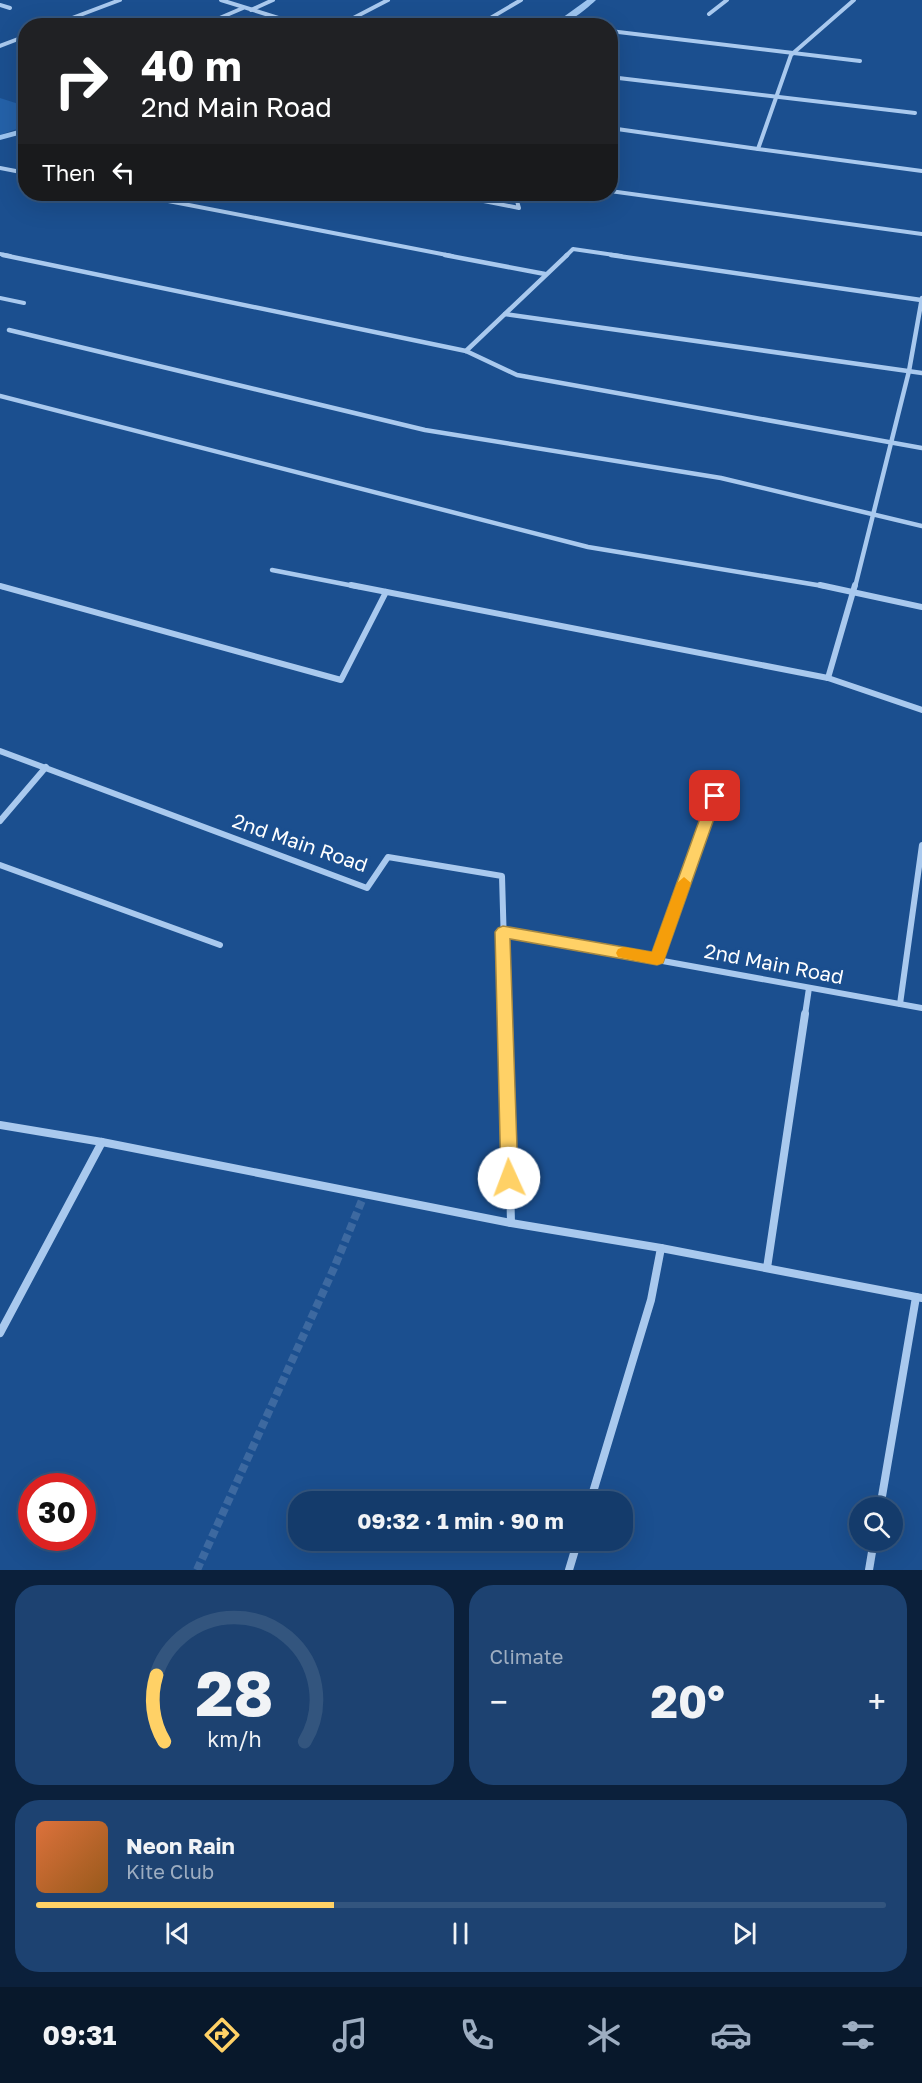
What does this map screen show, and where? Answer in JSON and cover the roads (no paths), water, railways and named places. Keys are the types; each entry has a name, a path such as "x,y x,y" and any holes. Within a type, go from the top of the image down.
{"street":[{"path":"72,18 120,0"},
{"path":"221,0 276,18"},
{"path":"251,11 273,0"},
{"path":"353,18 388,0"},
{"path":"491,18 521,0"},
{"path":"709,14 727,0"},
{"path":"758,149 778,99 792,55 854,0"},
{"path":"0,5 10,8"},
{"path":"220,18 243,8"},
{"path":"618,32 792,55 860,61"},
{"path":"0,46 18,39"},
{"path":"618,78 778,99 915,113"},
{"path":"618,129 922,171"},
{"path":"0,168 18,171"},
{"path":"618,192 922,234"},
{"path":"168,201 545,274"},
{"path":"484,201 519,208 517,201"},
{"path":"466,351 573,249 922,298 909,371 854,591 828,678"},
{"path":"0,254 466,351 517,375 922,448"},
{"path":"504,314 922,373"},
{"path":"9,330 425,430 721,478 922,526"},
{"path":"0,396 588,547 854,591 922,608"},
{"path":"272,570 828,678 922,710"},
{"path":"0,586 341,680 386,592"},
{"name":"2nd Main Road","path":"0,751 368,888 388,857 502,876 503,932 922,1008"},
{"path":"0,821 46,767"},
{"path":"657,959 722,775"},
{"path":"900,1004 922,846"},
{"path":"0,865 220,945"},
{"path":"503,932 511,1223"},
{"path":"767,1268 809,988"},
{"path":"0,1125 102,1142 511,1223 661,1248 919,1298 882,1497"},
{"path":"0,1333 102,1142"},
{"path":"593,1491 651,1300 661,1248"},
{"path":"569,1570 575,1551"},
{"path":"869,1570 872,1551"}],"lane":[{"path":"0,298 24,303"}],"waterway":[{"path":"568,18 592,0"},
{"path":"0,138 18,132"}],"tunnel":[{"path":"197,1570 334,1268 365,1193"}]}
